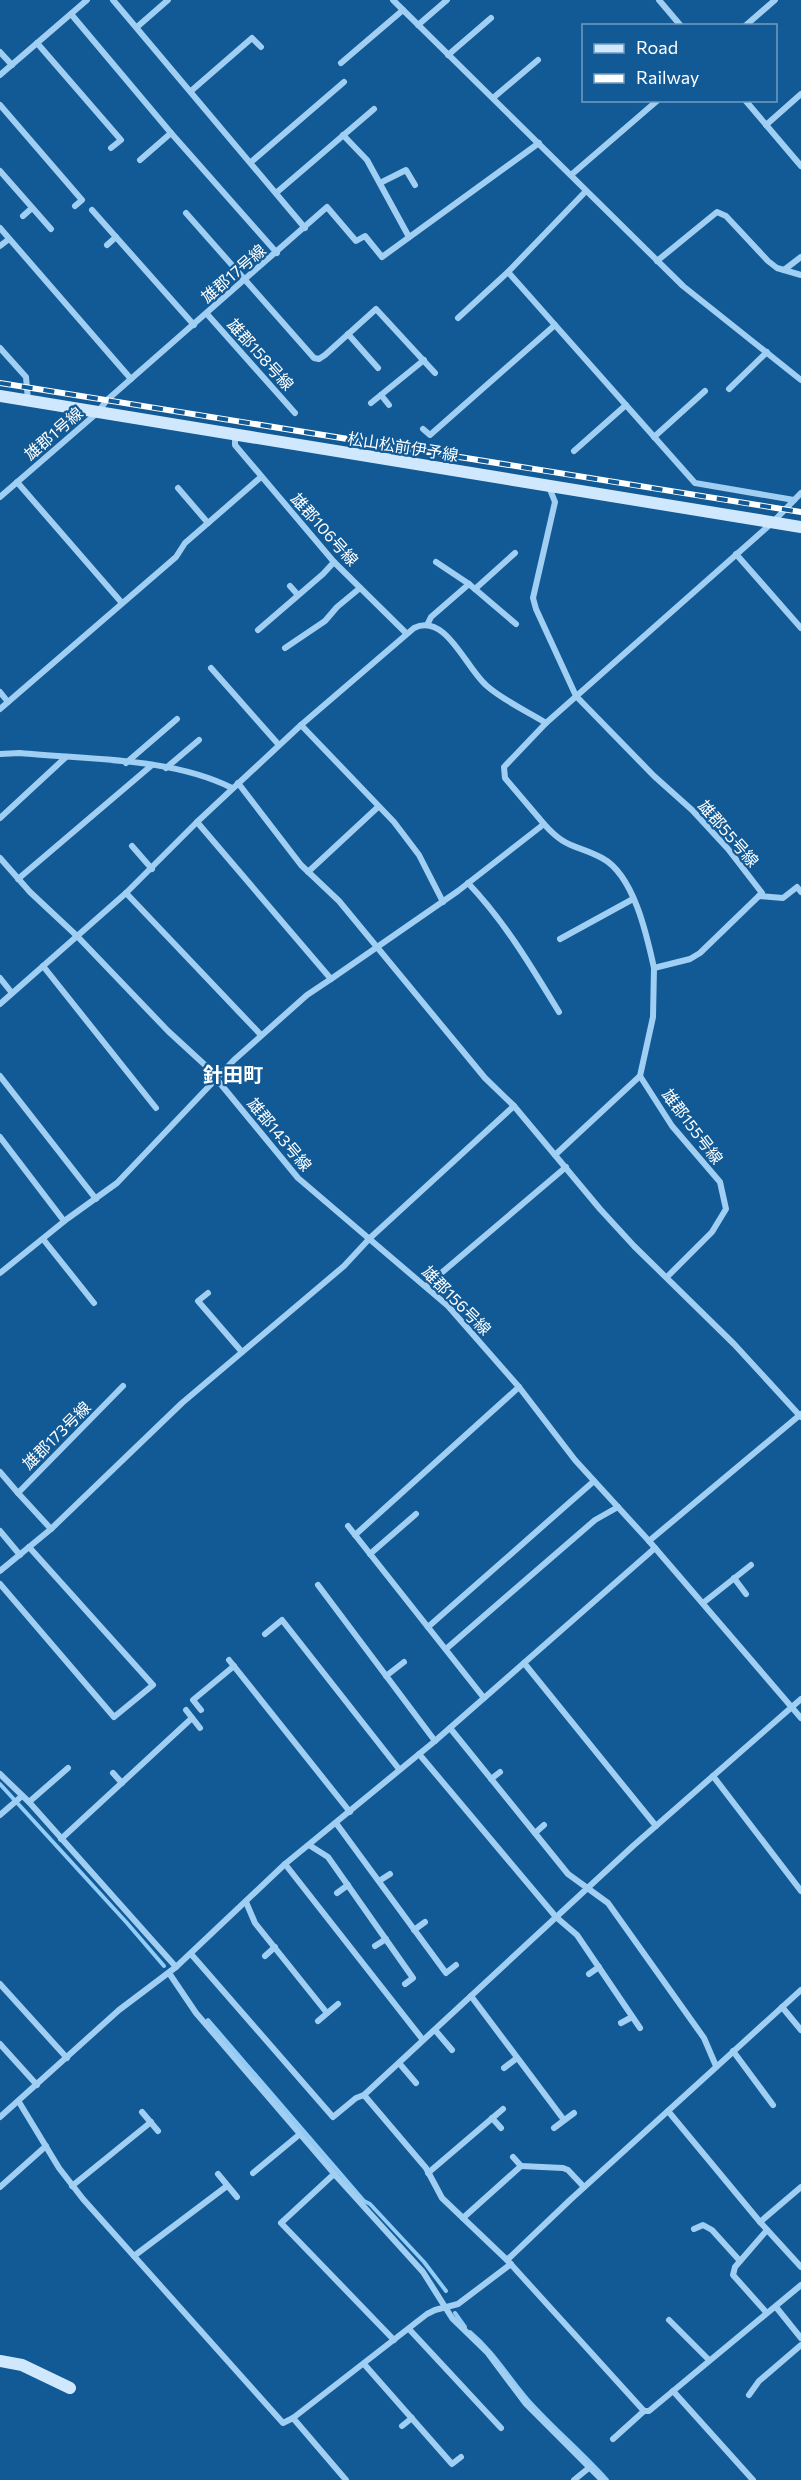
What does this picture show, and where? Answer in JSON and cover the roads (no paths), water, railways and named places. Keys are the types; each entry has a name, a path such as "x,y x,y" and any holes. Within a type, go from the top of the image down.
{"main road":[{"name":"松山松前伊予線","path":"0,396 801,527"},
{"path":"0,2361 22,2365 70,2388"}],"street":[{"path":"0,75 87,0"},
{"path":"113,0 305,228"},
{"path":"137,27 168,0"},
{"path":"393,0 657,261 683,285 801,380"},
{"path":"418,25 447,0"},
{"path":"659,0 679,24"},
{"path":"747,24 775,0"},
{"path":"341,63 403,10"},
{"path":"71,14 171,133 277,253"},
{"path":"448,55 492,18"},
{"path":"191,91 252,38 261,47"},
{"path":"37,43 120,140 111,148"},
{"path":"0,52 12,65"},
{"path":"493,99 538,60"},
{"path":"250,162 344,82"},
{"path":"766,125 801,94"},
{"path":"571,175 656,102"},
{"path":"747,102 801,166"},
{"path":"0,105 82,200 75,206"},
{"path":"276,193 374,109"},
{"path":"140,160 171,133"},
{"path":"343,135 367,160 409,237 538,143"},
{"path":"380,183 406,170 414,185"},
{"path":"0,171 51,229"},
{"path":"459,318 586,191"},
{"name":"雄郡17号線","path":"97,413 107,400 327,207 356,241 365,236 382,257 409,237"},
{"path":"23,216 32,208"},
{"path":"92,210 194,325"},
{"path":"657,261 717,212 726,216 768,261 784,270 801,275"},
{"path":"186,213 314,358 319,359 325,355 376,309 435,373"},
{"path":"0,228 131,379"},
{"path":"107,245 116,237"},
{"path":"0,246 9,238"},
{"path":"784,270 801,257"},
{"path":"507,272 695,483 794,500"},
{"name":"雄郡158号線","path":"207,314 295,413"},
{"path":"423,429 430,435 555,325"},
{"path":"348,334 378,368"},
{"path":"0,348 26,377 28,401"},
{"path":"729,389 767,352"},
{"path":"371,403 424,360"},
{"path":"654,437 705,392"},
{"path":"381,395 389,405"},
{"path":"574,451 626,405"},
{"name":"雄郡1号線","path":"0,497 97,413"},
{"name":"雄郡106号線","path":"235,436 235,446 334,562 406,633"},
{"path":"0,709 176,557 185,543 261,477"},
{"path":"17,482 122,603"},
{"name":"雄郡55号線","path":"548,486 555,502 533,598 576,696 721,841 762,893 759,896"},
{"path":"178,488 208,523"},
{"path":"555,1155 640,1076 653,1017 654,968 633,899 623,877 606,860 565,844 511,786 503,771 507,763 546,723 773,522 801,493"},
{"path":"475,589 515,553"},
{"path":"736,554 801,628"},
{"path":"258,630 334,562"},
{"path":"435,562 469,584 516,624"},
{"path":"428,623 431,617 469,584"},
{"path":"290,586 298,595"},
{"path":"285,648 325,621 337,607 360,588"},
{"path":"0,1004 152,869 232,788 301,725 406,633 420,624 428,623 441,630 489,688 546,723"},
{"path":"211,668 279,745"},
{"path":"0,693 8,702"},
{"path":"126,763 177,719"},
{"path":"301,725 394,822 419,855 443,902"},
{"path":"166,768 199,740"},
{"path":"0,754 152,765 215,779 232,788"},
{"path":"0,818 66,758"},
{"path":"18,879 152,765"},
{"path":"238,783 308,872 339,901 485,1078 514,1106 634,1246 667,1277 800,1415 649,1541"},
{"path":"308,872 378,807"},
{"path":"197,822 331,979"},
{"path":"0,1273 129,1171 216,1078 307,995 443,902 544,824"},
{"path":"132,846 152,869"},
{"name":"雄郡143号線","path":"0,858 18,879 216,1078 298,1178 370,1238"},
{"path":"468,883 488,903 520,946 559,1012"},
{"path":"654,968 690,959 700,953 759,896 783,898 797,887 801,892"},
{"path":"126,893 261,1035"},
{"path":"560,939 633,899"},
{"path":"43,966 156,1107"},
{"path":"0,978 12,993"},
{"path":"0,1076 96,1199"},
{"name":"雄郡155号線","path":"640,1076 672,1126 720,1182 726,1209 712,1232 667,1277"},
{"path":"0,1571 51,1529 182,1403 344,1266 370,1238 514,1106"},
{"path":"0,1137 64,1221"},
{"path":"426,1286 566,1167"},
{"name":"雄郡156号線","path":"370,1238 448,1306 519,1387 549,1428 594,1481 649,1541 801,1718"},
{"path":"43,1239 94,1303"},
{"path":"208,1293 198,1301 242,1352"},
{"name":"雄郡173号線","path":"51,1529 18,1493 123,1386"},
{"path":"355,1535 519,1387"},
{"path":"0,1472 18,1493"},
{"path":"428,1627 594,1481"},
{"path":"446,1649 595,1520 618,1507"},
{"path":"370,1554 416,1514"},
{"path":"348,1526 484,1698"},
{"path":"0,1531 20,1555"},
{"path":"0,1584 114,1716 153,1685 29,1547"},
{"path":"0,2117 119,2010 177,1967 285,1864 435,1741 655,1548"},
{"path":"703,1603 751,1565"},
{"path":"734,1578 746,1594"},
{"path":"318,1585 435,1741"},
{"path":"264,1634 282,1620 399,1769"},
{"path":"386,1676 405,1662"},
{"path":"201,1710 193,1700 231,1663 350,1812"},
{"path":"524,1663 656,1826"},
{"path":"191,1954 333,2117 356,2098 364,2095 656,1826 801,1699"},
{"path":"186,1710 201,1728"},
{"path":"61,1839 192,1718"},
{"path":"450,1728 568,1874 589,1887 608,1903 704,2038 716,2066"},
{"path":"419,1754 556,1917 570,1927 640,2028"},
{"path":"29,1802 68,1768"},
{"path":"491,1779 500,1772"},
{"path":"113,1773 122,1783"},
{"path":"0,1774 21,1797 29,1802 177,1967"},
{"path":"712,1776 801,1891"},
{"path":"0,1815 21,1797"},
{"path":"336,1822 446,1973 456,1965"},
{"path":"535,1833 544,1825"},
{"path":"309,1845 328,1857 414,1978 405,1984"},
{"path":"285,1864 423,2040"},
{"path":"379,1881 390,1874"},
{"path":"337,1893 348,1885"},
{"path":"246,1902 255,1923 327,2013"},
{"path":"414,1930 425,1922"},
{"path":"375,1946 386,1939"},
{"path":"265,1956 275,1947"},
{"path":"589,1974 599,1967"},
{"path":"169,1973 196,2013 334,2174 423,2272 445,2308 463,2330 487,2352 526,2404 602,2480"},
{"path":"0,1984 67,2058"},
{"path":"18,2102 72,2186 283,2423 293,2418 427,2314 458,2304 509,2262 584,2187 801,1990"},
{"path":"471,1996 564,2120"},
{"path":"318,2021 338,2004"},
{"path":"782,2007 801,2030"},
{"path":"621,2024 632,2017"},
{"path":"435,2030 452,2050"},
{"path":"0,2044 36,2085"},
{"path":"733,2050 773,2105"},
{"path":"504,2068 517,2058"},
{"path":"399,2063 416,2083"},
{"path":"364,2095 428,2173 442,2198 509,2262 644,2411"},
{"path":"428,2173 503,2109"},
{"path":"668,2111 760,2222 801,2267"},
{"path":"142,2112 158,2131"},
{"path":"554,2128 574,2113"},
{"path":"492,2118 501,2128"},
{"path":"72,2186 151,2122"},
{"path":"253,2174 300,2134"},
{"path":"0,2187 45,2146"},
{"path":"513,2157 521,2166"},
{"path":"463,2218 521,2166 563,2168 568,2170 584,2187"},
{"path":"218,2174 237,2198"},
{"path":"334,2174 281,2223 394,2340"},
{"path":"134,2256 227,2186"},
{"path":"760,2222 801,2187"},
{"path":"694,2229 703,2225 712,2230 740,2261"},
{"path":"766,2312 733,2275 735,2267 767,2230"},
{"path":"613,2439 644,2411 649,2411 801,2285"},
{"path":"776,2307 801,2338"},
{"path":"669,2320 709,2360"},
{"path":"409,2329 501,2428"},
{"path":"749,2394 759,2380 801,2344"},
{"path":"364,2364 452,2464 461,2457"},
{"path":"673,2391 753,2480"},
{"path":"293,2418 346,2480"},
{"path":"402,2426 412,2418"},
{"path":"574,2480 590,2467"}],"waterway":[{"path":"0,1784 164,1966"},
{"path":"208,2020 364,2201 370,2204 424,2262 446,2291"},
{"path":"455,2313 465,2327"},
{"path":"470,2332 538,2410 607,2480"}],"railway":[{"path":"0,383 801,512"}],"district":[{"name":"針田町","path":"233,1074"}]}
